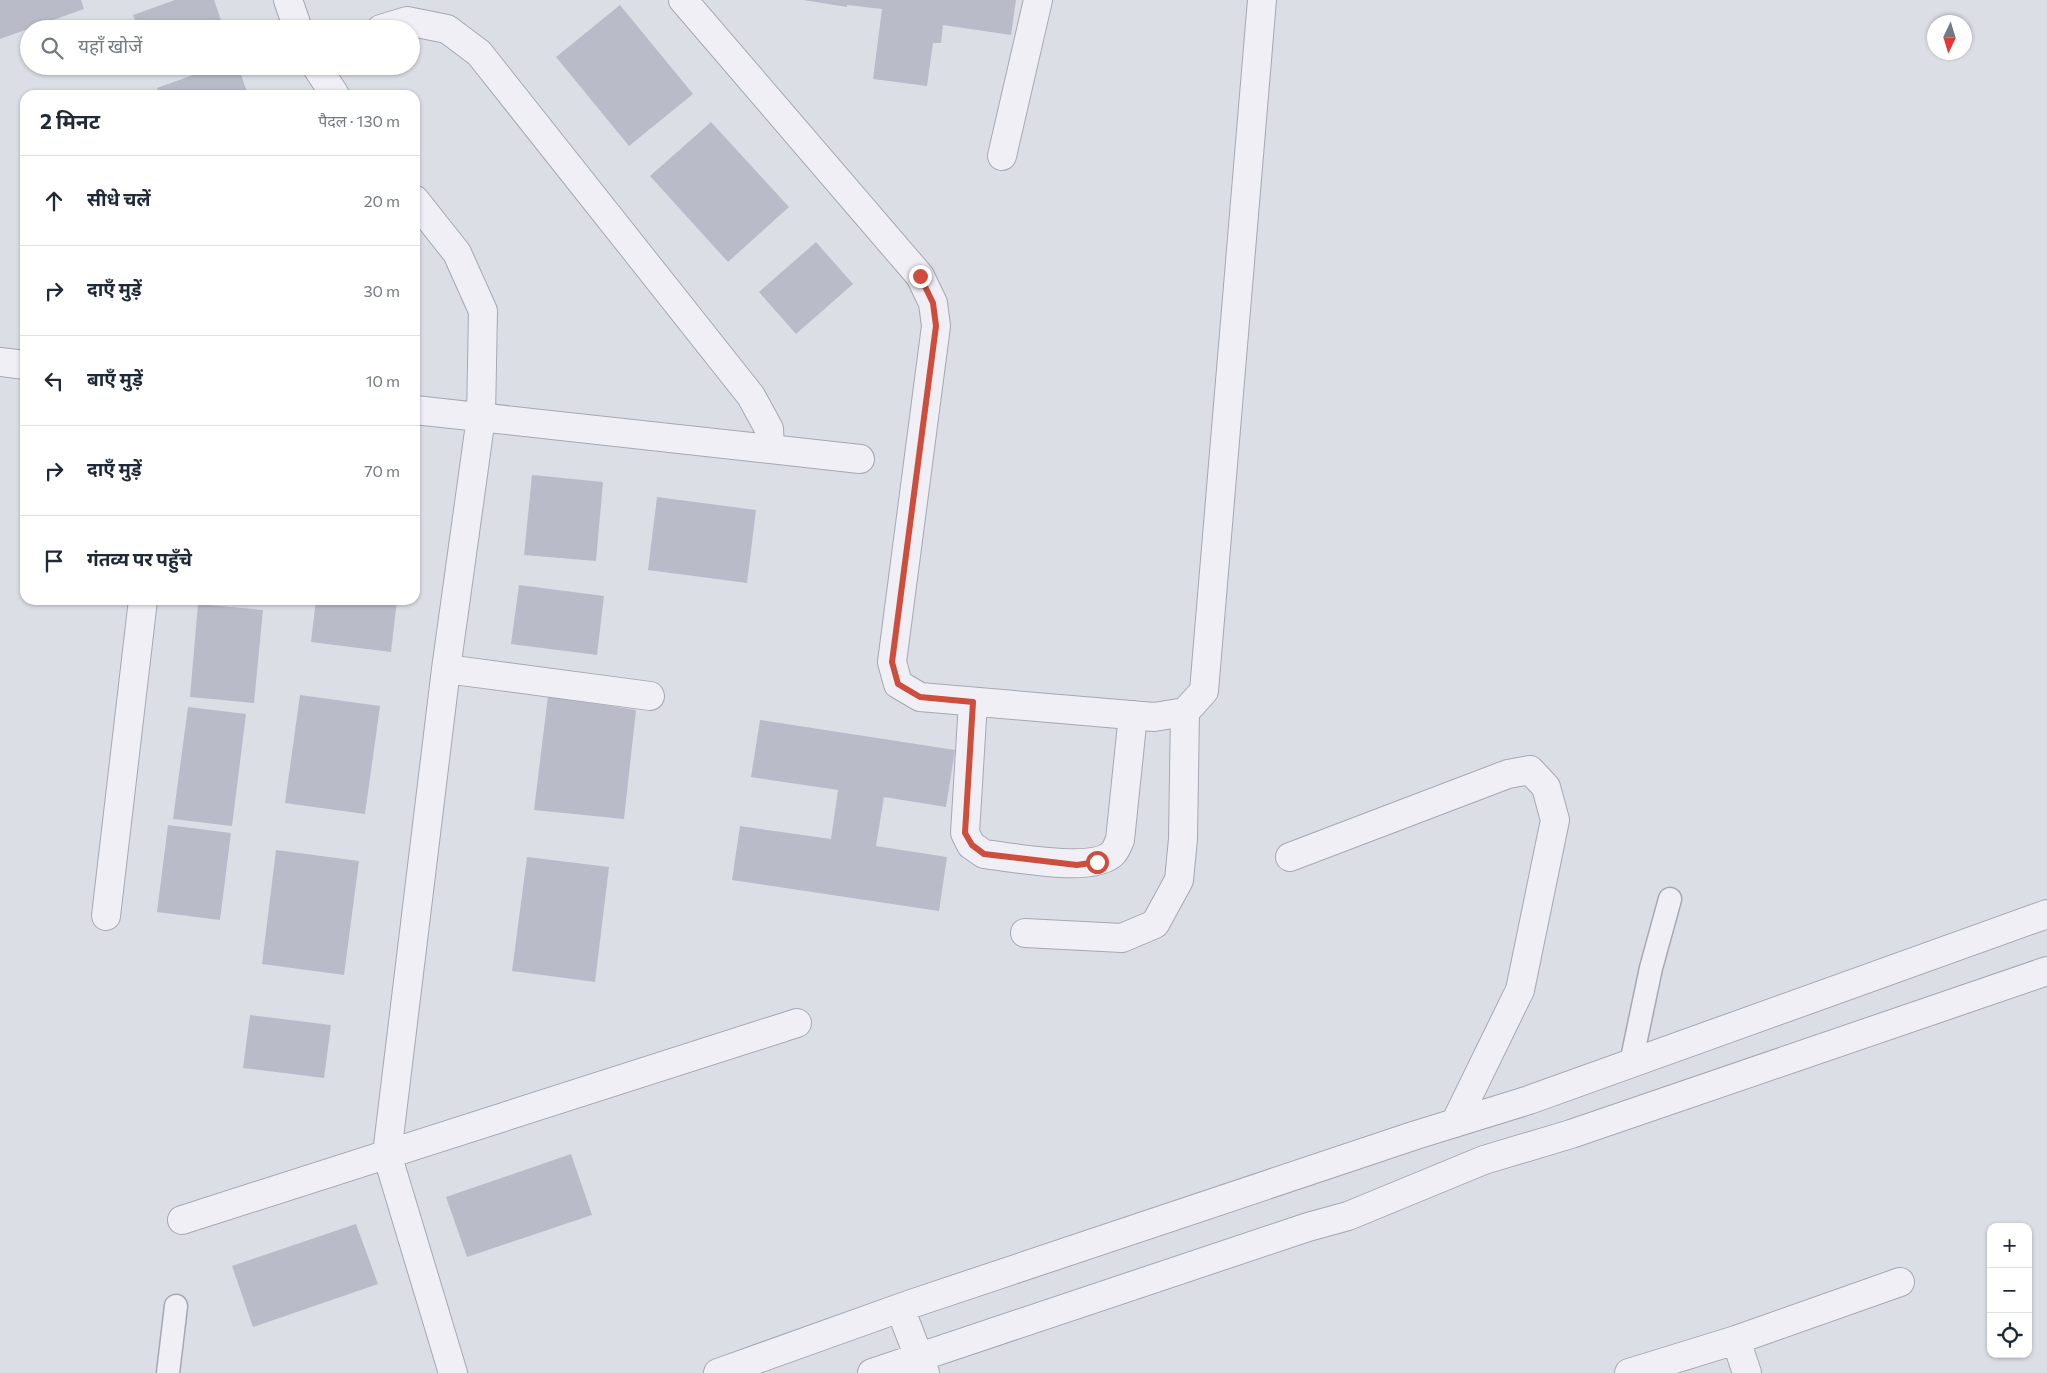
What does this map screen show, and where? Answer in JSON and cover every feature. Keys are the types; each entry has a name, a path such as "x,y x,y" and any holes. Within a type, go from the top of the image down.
{"street":[{"path":"288,0 295,20"},
{"path":"683,0 920,276 933,303 936,326 892,662 898,684 920,697 1154,717 1185,712 1204,691 1262,0"},
{"path":"1002,156 1038,0"},
{"path":"420,24 447,29 480,53 750,396 769,429 770,449"},
{"path":"322,75 333,90"},
{"path":"420,206 457,253 482,311 481,417 446,669 388,1154 453,1373"},
{"path":"0,362 20,364"},
{"path":"420,411 860,459"},
{"path":"106,916 143,605"},
{"path":"446,669 650,696"},
{"path":"973,702 965,833 972,845 984,854 1077,865 1097,862 1113,854 1120,840 1133,715"},
{"path":"1025,933 1122,938 1155,924 1179,880 1182,839 1185,712"},
{"path":"1290,857 1508,774 1530,770 1546,787 1555,820 1520,990 1455,1123"},
{"path":"718,1373 900,1308 1529,1100 2047,914"},
{"path":"872,1373 922,1365 1308,1227 1348,1216 1484,1160 1571,1134 2047,971"},
{"path":"182,1220 797,1022"},
{"path":"1629,1373 1736,1340 1900,1282"},
{"path":"900,1308 922,1365"},
{"path":"1736,1340 1747,1373"}],"lane":[{"path":"1631,1063 1651,968 1670,899"},
{"path":"168,1373 176,1306"}],"building":[{"path":"0,0 81,0 84,9 53,20 20,20 20,32 0,39"},
{"path":"175,0 214,0 221,20 135,20 133,15"},
{"path":"803,0 1016,0 1011,35 943,25 941,43 933,43 927,86 873,79 882,9 847,5 847,7"},
{"path":"620,5 693,94 629,146 556,57"},
{"path":"193,75 241,75 246,90 158,90 157,88"},
{"path":"711,122 789,207 728,262 650,176"},
{"path":"816,242 853,284 796,334 759,292"},
{"path":"532,475 603,482 596,561 524,555"},
{"path":"657,497 756,510 747,583 648,570"},
{"path":"519,585 604,596 597,655 511,644"},
{"path":"198,605 263,610 254,703 190,697"},
{"path":"315,605 396,605 391,652 311,642"},
{"path":"300,695 380,706 365,814 285,803"},
{"path":"548,696 636,710 624,819 534,810"},
{"path":"188,707 246,714 232,826 173,819"},
{"path":"760,720 955,750 946,807 884,797 876,846 947,857 939,911 732,880 740,826 831,839 838,790 751,777"},
{"path":"168,825 231,833 220,920 157,912"},
{"path":"276,850 359,861 344,975 262,964"},
{"path":"527,857 609,867 595,982 512,971"},
{"path":"250,1015 331,1025 324,1078 243,1068"},
{"path":"571,1154 592,1215 467,1257 446,1197"},
{"path":"356,1224 378,1284 253,1327 232,1266"}],"route":[{"path":"920,276 933,303 936,326 892,662 898,684 920,697 973,702 965,821 965,833 972,845 984,854 1077,865 1097,862"}]}
